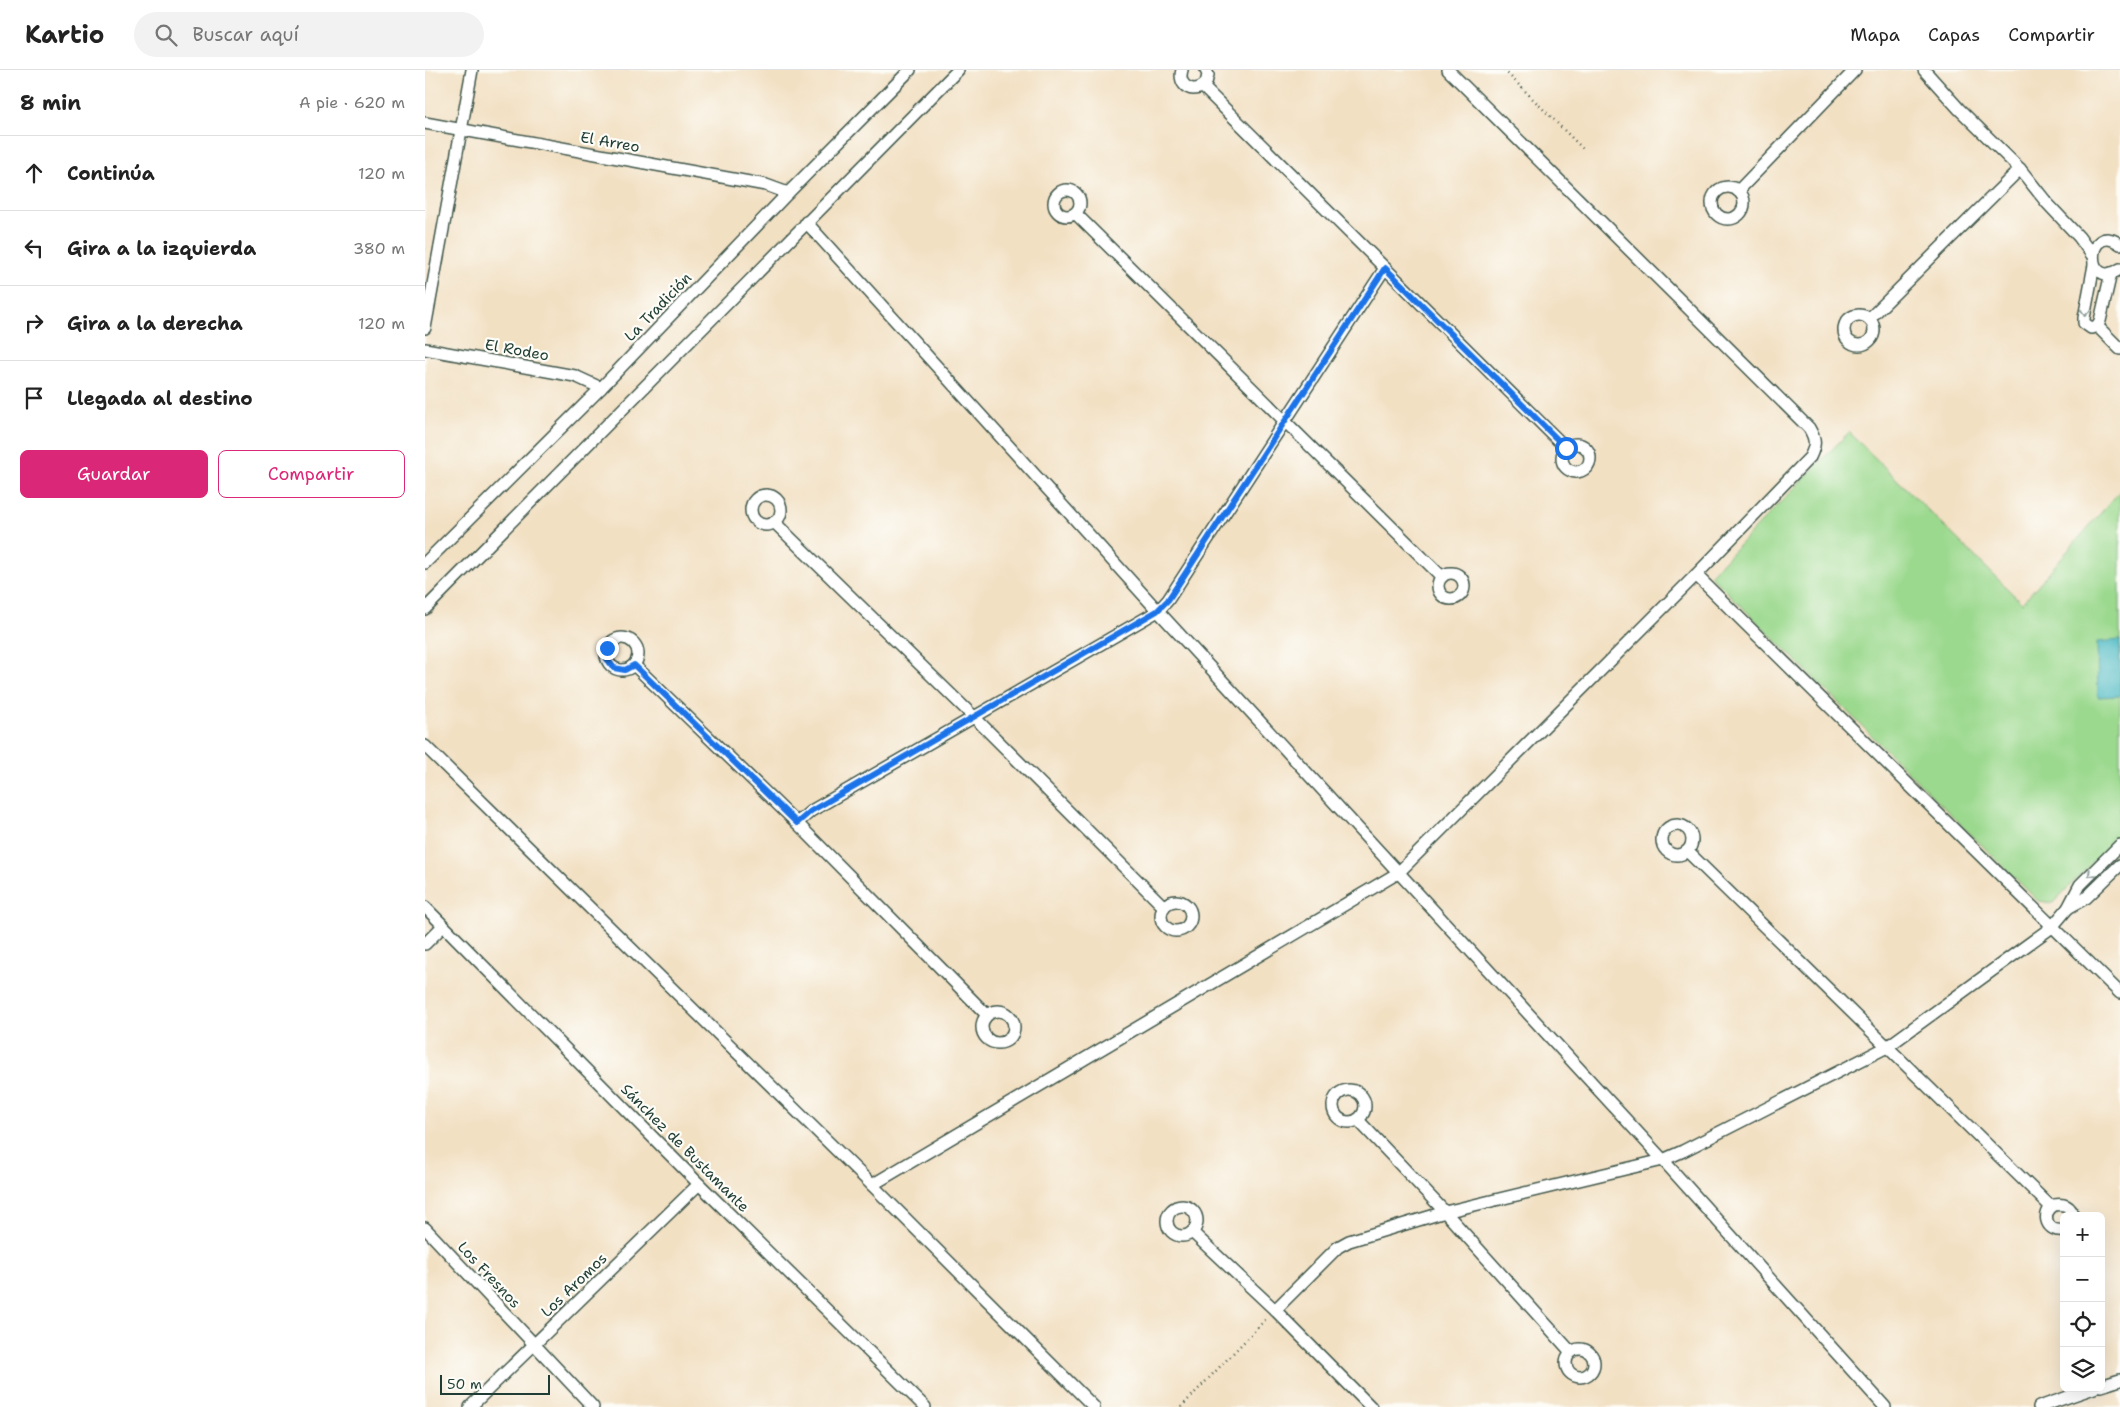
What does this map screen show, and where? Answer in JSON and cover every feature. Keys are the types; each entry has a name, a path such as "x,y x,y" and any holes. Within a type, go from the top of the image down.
{"street":[{"path":"425,328 472,70"},
{"name":"La Tradición","path":"425,563 601,388 788,193 910,70"},
{"path":"425,609 958,70"},
{"path":"1182,70 1181,79 1186,86 1194,90 1203,87 1207,80 1206,70"},
{"path":"872,1185 1398,873 1696,575 1810,457 1816,446 1809,428 1448,70"},
{"path":"1738,191 1855,70"},
{"path":"1925,70 1959,109 2020,169 2047,203 2071,228 2093,260 2101,272 2115,271 2101,320 2097,326 2091,328 2087,326 2084,318 2093,260 2096,246 2115,241"},
{"path":"1203,87 1566,448"},
{"name":"El Arreo","path":"425,123 766,186 788,193"},
{"path":"1869,319 2020,169"},
{"path":"1076,214 1442,577"},
{"path":"806,222 1157,611 1663,1160 1885,1407"},
{"path":"2071,228 2087,236 2115,241"},
{"path":"797,823 811,811 975,718 1157,611 1168,600 1385,268"},
{"path":"2097,326 2120,350"},
{"name":"El Rodeo","path":"425,349 575,376 601,388"},
{"path":"775,522 1164,907"},
{"path":"1696,575 2120,993"},
{"path":"634,665 797,823 987,1015"},
{"path":"425,746 872,1185 1094,1407"},
{"path":"1275,1310 1338,1248 1349,1241 1445,1212 1663,1160 1887,1047 2052,927 2068,908 2080,885 2120,845"},
{"path":"1687,851 2051,1207"},
{"path":"2068,908 2086,898 2120,865"},
{"name":"Sánchez de Bustamante","path":"425,907 699,1184 925,1407"},
{"path":"425,944 443,926"},
{"path":"1358,1120 1445,1212 1571,1352"},
{"name":"Los Aromos","path":"470,1407 699,1184"},
{"path":"2060,1230 2053,1229 2047,1223 2046,1214 2051,1207 2064,1204 2072,1212"},
{"name":"Los Fresnos","path":"425,1228 593,1407"},
{"path":"1193,1232 1275,1310 1371,1407"},
{"path":"2105,1385 2120,1380"},
{"path":"2039,1407 2082,1392"}],"path":[{"path":"1504,70 1585,151"},
{"path":"1181,1407 1275,1310"}],"green space":[{"path":"1849,432 2022,603 2120,491 2120,835 2053,903 2038,901 1710,575"}],"water":[{"path":"2120,640 2120,696 2098,697 2097,642"}],"route":[{"path":"607,648 607,659 614,668 625,670 634,665 797,823 811,811 975,718 1157,611 1168,600 1385,268 1566,448"}]}
